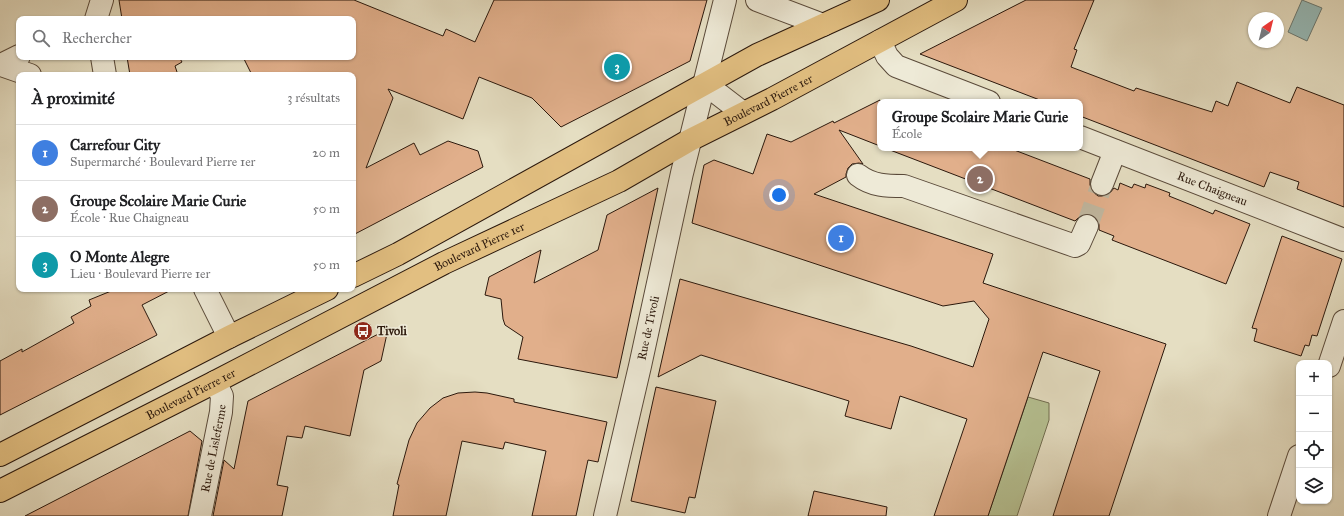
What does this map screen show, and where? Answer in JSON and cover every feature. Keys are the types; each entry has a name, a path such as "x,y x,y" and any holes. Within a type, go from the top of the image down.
{"main road":[{"path":"356,275 398,254 757,55 878,0"},
{"name":"Boulevard Pierre 1er","path":"0,491 215,382 444,263 619,181 690,140 956,0"},
{"path":"0,455 229,337 321,292"}],"street":[{"path":"97,16 102,0"},
{"name":"Rue de Tivoli","path":"605,516 690,140 725,0"},
{"path":"757,0 823,25"},
{"path":"880,41 888,56 896,66 981,99"},
{"path":"103,60 105,72"},
{"path":"7,62 25,72"},
{"path":"704,84 743,113"},
{"name":"Rue Chaigneau","path":"1083,138 1344,240"},
{"path":"1102,184 1116,151"},
{"path":"858,175 864,180 872,183 885,186 904,186 1076,246 1079,244 1087,226"},
{"path":"206,292 229,337"},
{"path":"1331,360 1344,321"},
{"name":"Rue de Lisleferme","path":"200,516 221,412 222,396 215,382"},
{"path":"1278,516 1296,465"}],"green space":[{"path":"1028,397 1049,403 1049,420 1017,516 988,516"}],"water":[{"path":"1302,0 1322,8 1307,41 1288,32"}],"building":[{"path":"119,0 354,0 443,36 446,29 475,42 494,0 707,0 690,61 561,127 532,98 479,77 463,119 388,89 393,98 366,168 414,143 420,155 448,141 478,151 483,167 356,233 356,72 250,72 244,60 356,60 356,16 122,16"},
{"path":"1026,0 1094,0 1074,49 1077,50 1071,67 1134,91 1136,88 1212,112 1216,101 1228,106 1237,82 1290,103 1297,87 1344,105 1344,207 1297,189 1299,182 1270,172 1264,187 1083,117 1083,99 1037,99 920,54"},
{"path":"128,60 181,60 182,62 175,66 177,72 130,72"},
{"path":"877,102 877,145 839,130 863,164 852,164 848,168 846,177 814,194 993,254 983,283 1166,344 1109,516 1053,516 1100,371 1043,352 988,516 934,516 967,419 900,396 891,429 845,416 849,401 701,355 658,377 680,279 911,346 973,367 989,319 974,301 943,306 692,223 704,165 714,160 753,174 767,134 791,142 833,121 834,123"},
{"path":"893,151 1017,151 1090,179 1092,191 1098,196 1109,194 1114,188 1118,190 1120,183 1132,188 1134,184 1145,188 1146,184 1170,193 1169,196 1213,214 1215,210 1250,224 1226,284 1112,240 1114,236 1099,230 1097,219 1092,214 1080,216 1075,221"},
{"path":"658,188 617,378 518,359 523,337 505,325 501,299 485,295 489,277 541,250 534,283 598,250 607,215"},
{"path":"1282,236 1342,259 1317,336 1312,335 1309,346 1305,345 1301,356 1254,341 1257,329 1252,328"},
{"path":"109,292 167,292 142,305 157,335 0,415 0,361 22,349 22,352 74,323 71,317 91,306 89,300"},
{"path":"388,329 381,361 364,370 350,436 305,426 302,438 287,436 277,485 288,487 282,516 213,516 224,460 234,469 248,401"},
{"path":"656,387 716,401 695,498 689,497 685,513 631,501"},
{"path":"475,392 514,399 514,402 607,422 598,462 588,460 576,516 532,516 546,451 505,442 503,449 462,441 446,516 393,516 399,485 397,484 409,440 417,423 430,408 443,398 458,393"},
{"path":"190,431 202,441 188,516 25,516"},
{"path":"814,491 887,507 886,516 808,516"}],"tunnel":[{"path":"1087,226 1102,184"}],"place":[{"name":"O Monte Alegre","path":"617,67"},
{"name":"Groupe Scolaire Marie Curie","path":"980,179"},
{"name":"Carrefour City","path":"841,238"},
{"name":"Tivoli","path":"363,331"}]}
